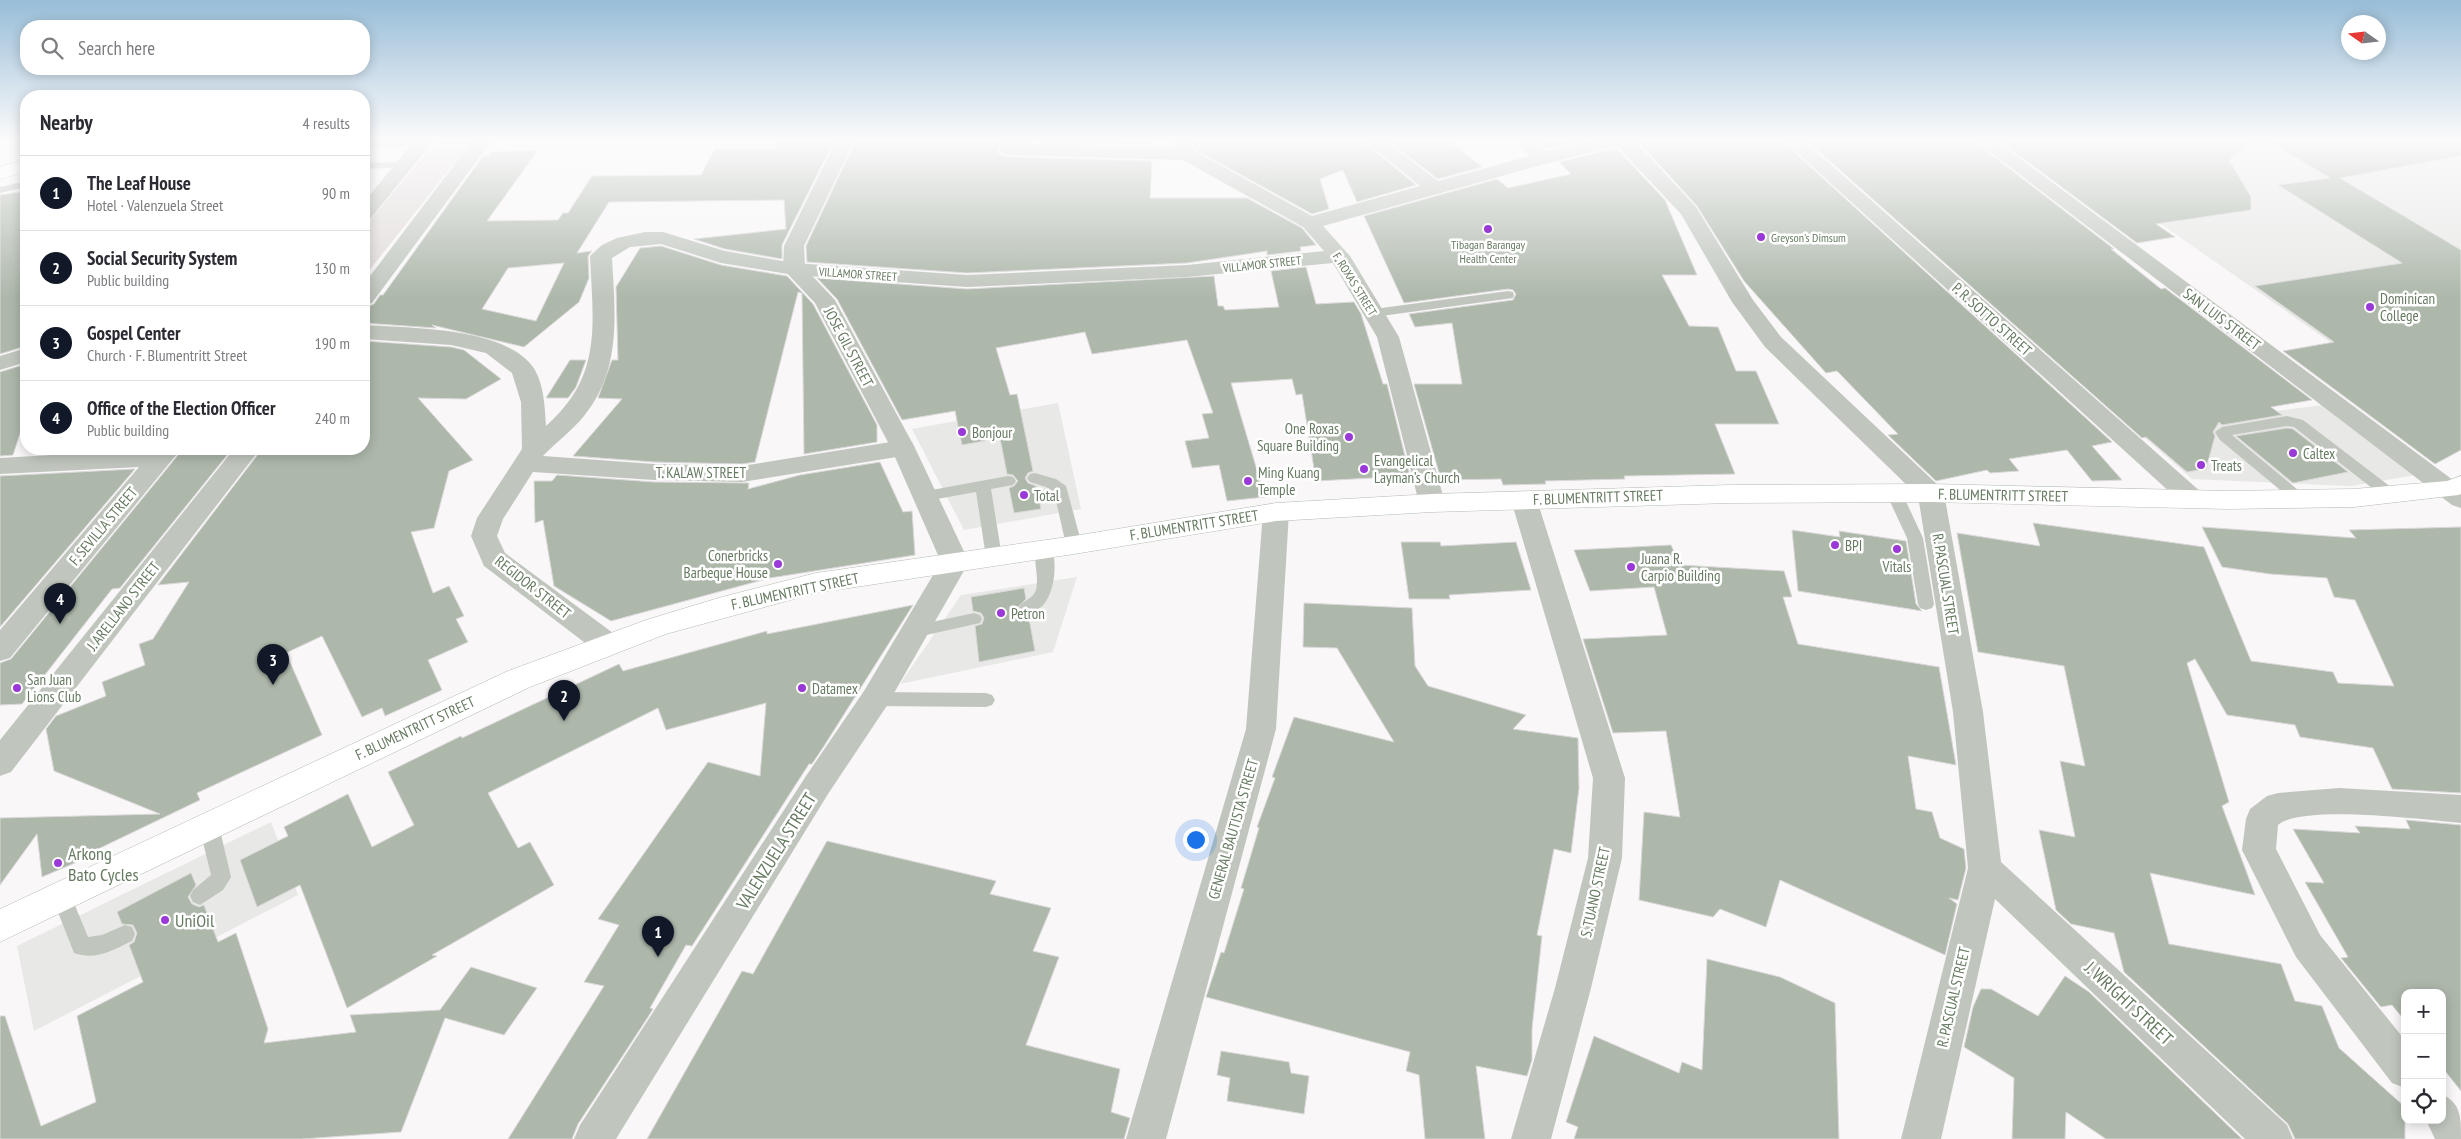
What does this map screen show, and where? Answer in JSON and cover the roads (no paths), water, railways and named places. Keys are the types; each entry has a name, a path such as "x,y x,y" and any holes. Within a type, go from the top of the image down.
{"main road":[{"name":"F. BLUMENTRITT STREET","path":"0,926 518,679 606,644 722,607 816,583 1074,545 1276,512 1432,503 1720,494 1894,493 2302,500 2457,491"}],"street":[{"path":"370,207 382,192"},
{"path":"370,290 444,192"},
{"path":"794,269 794,246 820,192"},
{"name":"F. ROXAS STREET","path":"1259,192 1310,223 1339,256 1388,338 1432,503"},
{"path":"1310,223 1424,192"},
{"path":"1671,192 1688,211 1742,302 1773,342 1931,493"},
{"name":"P. R. SOTTO STREET","path":"1850,192 2192,499"},
{"name":"SAN LUIS STREET","path":"2054,192 2457,491"},
{"name":"VILLAMOR STREET","path":"531,456 564,425 589,392 602,355 602,256 609,248 645,238 663,238 721,257 794,269 967,281 1088,277 1186,271 1339,256"},
{"name":"JOSE GIL STREET","path":"794,269 824,300 903,448 955,562"},
{"path":"370,332 451,338 494,348 523,370 533,402 531,456"},
{"path":"0,364 20,357"},
{"name":"T. KALAW STREET","path":"531,456 654,472 742,474 903,448"},
{"path":"0,466 139,455"},
{"name":"F. SEVILLA STREET","path":"1,647 162,455"},
{"name":"J. ARELLANO STREET","path":"0,763 242,455"},
{"name":"REGIDOR STREET","path":"531,456 490,518 484,536 494,559 606,644"},
{"name":"R. PASCUAL STREET","path":"1921,1139 1985,868 1968,712 1931,493"},
{"name":"S. TUANO STREET","path":"1524,500 1609,778 1605,858 1573,988 1531,1139"},
{"name":"GENERAL BAUTISTA STREET","path":"1146,1139 1261,729 1276,512"},
{"name":"VALENZUELA STREET","path":"594,1139 874,699 955,562"},
{"path":"2401,1065 2308,946 2259,850 2262,819 2278,806 2339,801 2461,809"},
{"name":"J. WRIGHT STREET","path":"1985,868 2274,1139"},
{"path":"2446,1120 2456,1139"}],"lane":[{"path":"1374,313 1508,295"},
{"path":"2302,500 2225,438 2222,432 2286,421 2298,423 2391,494"},
{"path":"1034,478 1051,483 1061,490 1074,545"},
{"path":"926,496 1008,481"},
{"path":"983,486 994,557"},
{"path":"1894,493 1915,538 1926,604"},
{"path":"1027,607 1041,596 1046,589 1044,549"},
{"path":"913,632 974,619"},
{"path":"874,699 986,700"},
{"path":"200,896 208,892 221,877 209,826"},
{"path":"62,897 81,946 88,948 125,934"}],"place":[{"name":"Tibagan Barangay Health Center","path":"1488,229"},
{"name":"Greyson's Dimsum","path":"1761,237"},
{"name":"Dominican College","path":"2370,307"},
{"name":"Bonjour","path":"962,432"},
{"name":"One Roxas Square Building","path":"1349,437"},
{"name":"Caltex","path":"2293,453"},
{"name":"Treats","path":"2201,465"},
{"name":"Evangelical Layman’s Church","path":"1364,469"},
{"name":"Ming Kuang Temple","path":"1248,481"},
{"name":"Total","path":"1024,495"},
{"name":"BPI","path":"1835,545"},
{"name":"Vitals","path":"1897,549"},
{"name":"Conerbricks Barbeque House","path":"778,564"},
{"name":"Juana R. Carpio Building","path":"1631,567"},
{"name":"Petron","path":"1001,613"},
{"name":"Office of the Election Officer","path":"60,624"},
{"name":"Gospel Center","path":"273,685"},
{"name":"San Juan Lions Club","path":"17,688"},
{"name":"Datamex","path":"802,688"},
{"name":"Social Security System","path":"564,721"},
{"name":"Arkong Bato Cycles","path":"58,863"},
{"name":"UniOil","path":"165,920"},
{"name":"The Leaf House","path":"658,957"}]}
